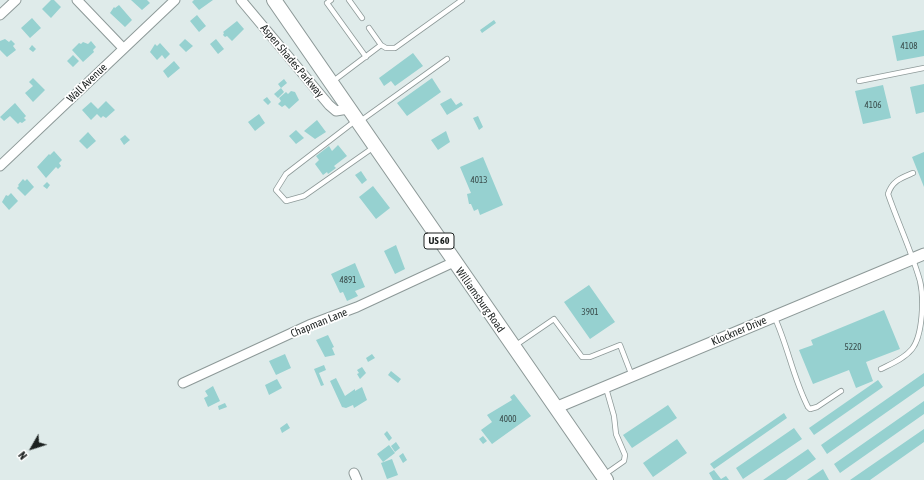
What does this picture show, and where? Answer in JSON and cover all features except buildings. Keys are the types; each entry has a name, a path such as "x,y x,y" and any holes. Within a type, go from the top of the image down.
{"main road":[{"name":"Williamsburg Road","path":"274,0 604,478"}],"street":[{"path":"0,15 16,0"},
{"path":"77,0 123,48"},
{"name":"Wall Avenue","path":"0,166 175,0"},
{"name":"Aspen Shades Parkway","path":"241,0 329,106 354,117"},
{"name":"Klockner Drive","path":"555,408 924,254"},
{"name":"Chapman Lane","path":"183,383 309,325 357,307 454,262"}],"lane":[{"path":"331,0 327,4 366,57"},
{"path":"349,0 362,18"},
{"path":"369,28 381,44 386,48 395,48 462,0"},
{"path":"331,83 381,44"},
{"path":"375,147 304,196 286,201 276,190 286,174 354,117 447,59"},
{"path":"859,81 924,68"},
{"path":"881,369 906,355 912,349 916,340 923,301 920,282 888,194 890,186 898,180 913,173"},
{"path":"774,316 787,346 791,367 808,407 810,409 816,407 842,391"},
{"path":"513,348 554,319 582,357 590,357 620,346 632,376"},
{"path":"604,478 624,461 625,455 616,434 614,416 605,387"}]}
